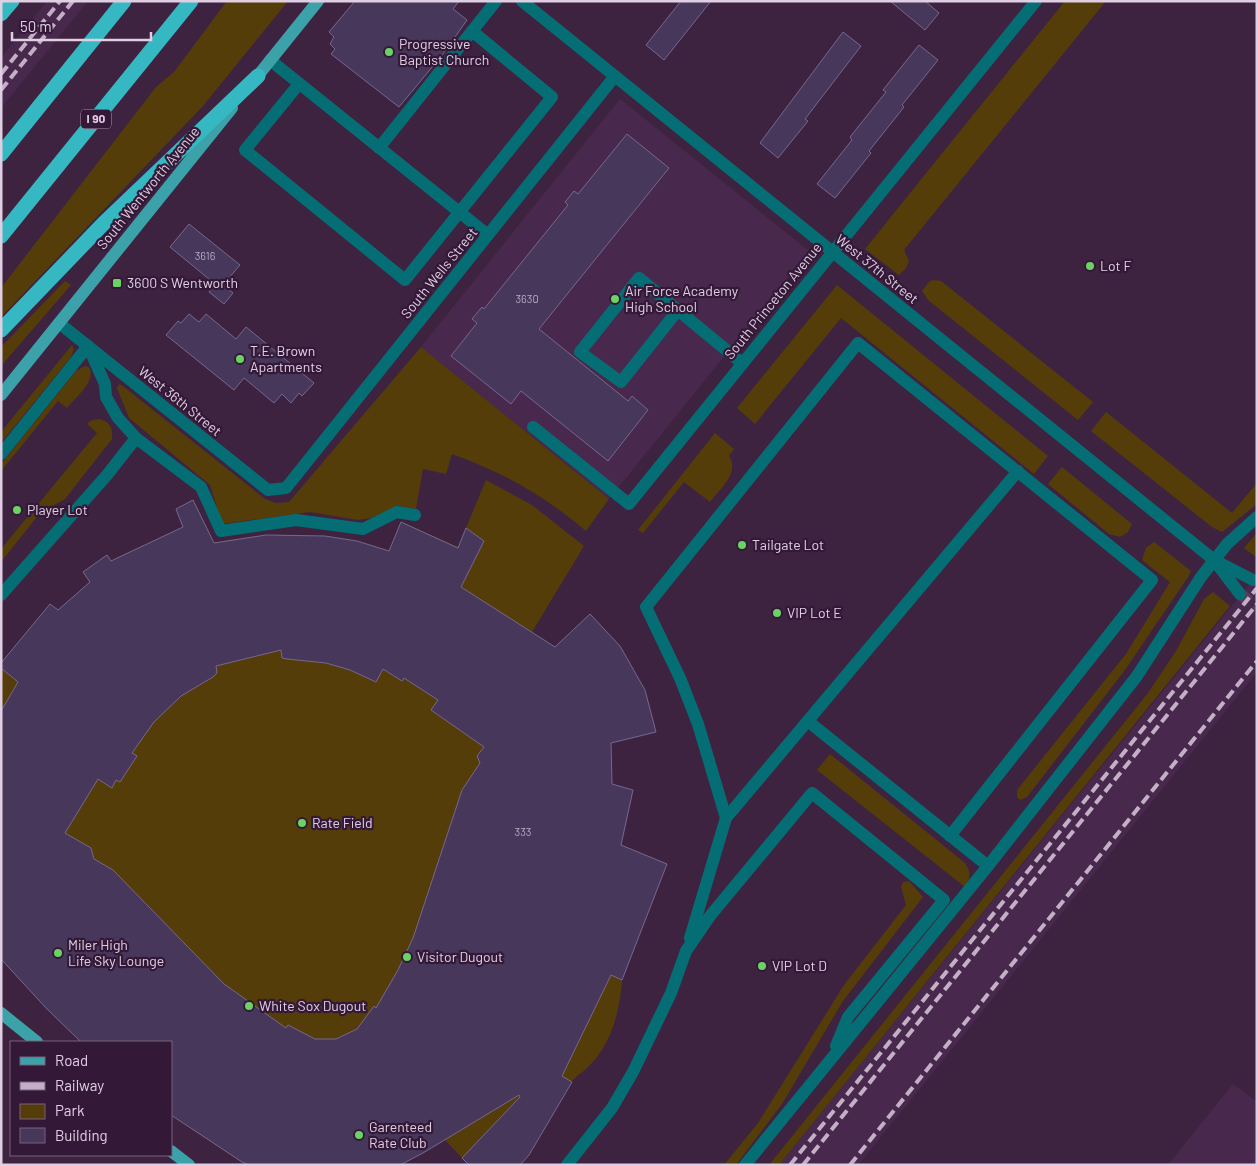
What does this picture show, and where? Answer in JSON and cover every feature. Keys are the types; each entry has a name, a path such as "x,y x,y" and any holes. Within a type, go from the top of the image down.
{"highway":[{"path":"1,14 12,1"},
{"path":"1,154 124,1"},
{"name":"I 90","path":"1,236 191,1"},
{"path":"1,330 104,223 258,76"}],"main road":[{"name":"South Wentworth Avenue","path":"1,395 318,1"},
{"path":"1,1013 36,1041"},
{"path":"172,1152 189,1165"}],"street":[{"path":"380,148 496,1"},
{"name":"West 37th Street","path":"522,1 1214,560 1252,580"},
{"name":"South Princeton Avenue","path":"533,427 629,504 1036,1"},
{"path":"299,84 245,150 405,280 552,97 472,32"},
{"path":"270,60 488,235"},
{"name":"South Wells Street","path":"286,488 615,76"},
{"path":"678,310 621,382 580,352 639,278 678,310 742,364"},
{"name":"West 36th Street","path":"59,323 268,490 286,488"},
{"path":"726,818 698,724 680,678 646,606 858,342 1152,580 950,836"},
{"path":"1,454 88,346 105,384 106,397 118,418 136,438 201,487 221,531 296,520 363,529 397,512 415,515"},
{"path":"1,595 107,475 136,438"},
{"path":"567,1165 612,1108 633,1072 671,993 686,951 726,818 809,722 1018,472"},
{"path":"745,1165 988,866 1138,676 1201,576 1214,560 1257,517"},
{"name":"West 37th Street","path":"1214,560 1240,594"},
{"path":"809,722 988,866"},
{"path":"686,951 710,916 812,793 944,900 848,1017 830,1061"}],"shaded area":[{"path":"47,1 88,1 1,108 1,58"},
{"name":"Air Force Academy High School","path":"620,99 809,251 609,499 421,347"},
{"path":"1257,575 1257,672 858,1165 779,1165"},
{"path":"1233,1084 1257,1102 1257,1165 1168,1165"}],"green space":[{"path":"227,1 288,1 203,106 1,317 1,288 156,87 174,72"},
{"path":"1065,1 1106,1 904,250 909,261 906,268 899,275 865,249"},
{"path":"933,280 941,281 1093,402 1078,420 928,300 922,291"},
{"path":"65,281 71,285 1,366 1,347"},
{"path":"837,285 1048,456 1034,474 841,318 755,424 737,408"},
{"path":"72,345 74,349 71,357 1,443 1,432"},
{"path":"421,347 609,499 586,531 554,506 523,486 490,469 452,454 446,474 423,469 416,509 399,506 371,518 358,520 310,512 222,524 210,485 129,418 117,388 119,384 124,387 265,499 276,503 289,502"},
{"path":"85,366 89,367 91,372 84,389 67,408 58,401 1,471 1,464 76,371"},
{"path":"1106,412 1232,513 1257,483 1257,504 1222,532 1212,527 1091,431"},
{"path":"98,419 108,423 112,432 112,439 65,499 40,513 1,562 1,549 97,433 87,424"},
{"path":"715,433 734,449 729,456 732,462 732,469 723,486 710,502 684,482 643,533 638,530"},
{"path":"1062,467 1132,524 1128,532 1120,537 1109,534 1048,484"},
{"name":"Rate Field","path":"486,480 532,505 584,546 532,632 555,647 590,614 620,646 645,690 656,732 611,743 612,784 633,790 625,825 603,820 598,836 667,864 622,980 614,1025 598,1055 571,1082 529,1155 520,1165 469,1165 445,1140 400,1165 242,1162 172,1116 172,1041 80,1041 46,1008 1,959 1,663 50,604 73,622 79,617 66,603 90,583 83,572 107,555 123,578 126,576 118,557 183,527 176,509 193,500 214,543 258,536 302,535 346,540 389,551 401,522 458,547"},
{"path":"1257,533 1257,558 1244,548"},
{"path":"1154,542 1191,571 1188,577 1125,670 1027,797 1020,800 1017,797 1017,790 1126,654 1170,582 1142,560 1146,548"},
{"path":"1213,592 1230,606 779,1165 769,1165 1148,693 1176,651 1204,599"},
{"path":"830,754 965,863 969,875 965,887 817,770"},
{"path":"909,881 923,897 843,1001 782,1104 736,1165 724,1165 758,1123 844,985 906,905 901,887 903,882"}],"building":[{"name":"Progressive Baptist Church","path":"355,1 459,1 453,9 467,20 443,54 399,107 331,54 335,49 330,44 334,37 329,32"},
{"path":"681,1 711,1 664,60 646,45"},
{"path":"890,1 925,1 939,13 925,30"},
{"path":"843,32 861,46 805,119 808,121 778,158 760,143"},
{"path":"919,45 938,60 902,105 904,107 869,151 871,153 835,198 817,184 852,140 850,137 886,92 883,90"},
{"path":"627,134 669,168 539,329 628,401 632,396 648,410 608,461 521,391 511,404 451,356 477,323 472,319 482,307 484,309 568,205 565,202 574,191 578,194"},
{"path":"189,224 240,265 223,285 233,293 224,304 209,292 215,284 170,247"},
{"name":"T.E. Brown Apartments","path":"189,314 199,322 206,314 236,339 246,327 314,383 302,396 299,393 291,403 282,394 274,403 244,378 234,390 166,335 178,321 181,323"},
{"name":"Rate Field","path":"193,500 214,543 266,535 325,536 357,541 389,551 401,522 458,548 466,528 484,541 461,587 555,647 590,614 620,646 645,690 656,732 611,743 612,784 633,790 621,845 667,864 622,980 611,975 562,1076 572,1082 529,1155 520,1165 469,1165 462,1158 520,1097 519,1095 400,1165 249,1165 172,1116 172,1041 80,1041 46,1008 1,959 1,711 18,682 1,668 1,663 50,604 58,610 90,582 83,572 107,555 111,561 183,527 176,509","holes":["281,650 282,658 326,663 350,670 376,682 383,669 402,681 404,678 438,700 431,710 484,747 477,756 480,763 462,790 413,938 398,970 376,1008 374,1006 357,1029 336,1039 315,1039 288,1025 286,1028 224,984 113,870 94,859 91,848 65,833 98,779 112,788 116,780 120,782 137,756 132,753 154,722 181,696 213,677 217,673 216,666"]}],"tunnel":[{"path":"1240,594 1257,607"}],"railway":[{"path":"1,74 60,1"},
{"path":"1,90 73,1"},
{"path":"790,1165 1257,588"},
{"path":"803,1165 1257,604"},
{"path":"850,1165 1257,661"}],"place":[{"name":"Progressive Baptist Church","path":"389,52"},
{"name":"Lot F","path":"1090,266"},
{"name":"3600 S Wentworth","path":"117,283"},
{"name":"Air Force Academy High School","path":"615,299"},
{"name":"T.E. Brown Apartments","path":"240,359"},
{"name":"Player Lot","path":"17,510"},
{"name":"Tailgate Lot","path":"742,545"},
{"name":"VIP Lot E","path":"777,613"},
{"name":"Rate Field","path":"302,823"},
{"name":"Miler High Life Sky Lounge","path":"58,953"},
{"name":"Visitor Dugout","path":"407,957"},
{"name":"VIP Lot D","path":"762,966"},
{"name":"White Sox Dugout","path":"249,1006"},
{"name":"Garenteed Rate Club","path":"359,1135"}]}
